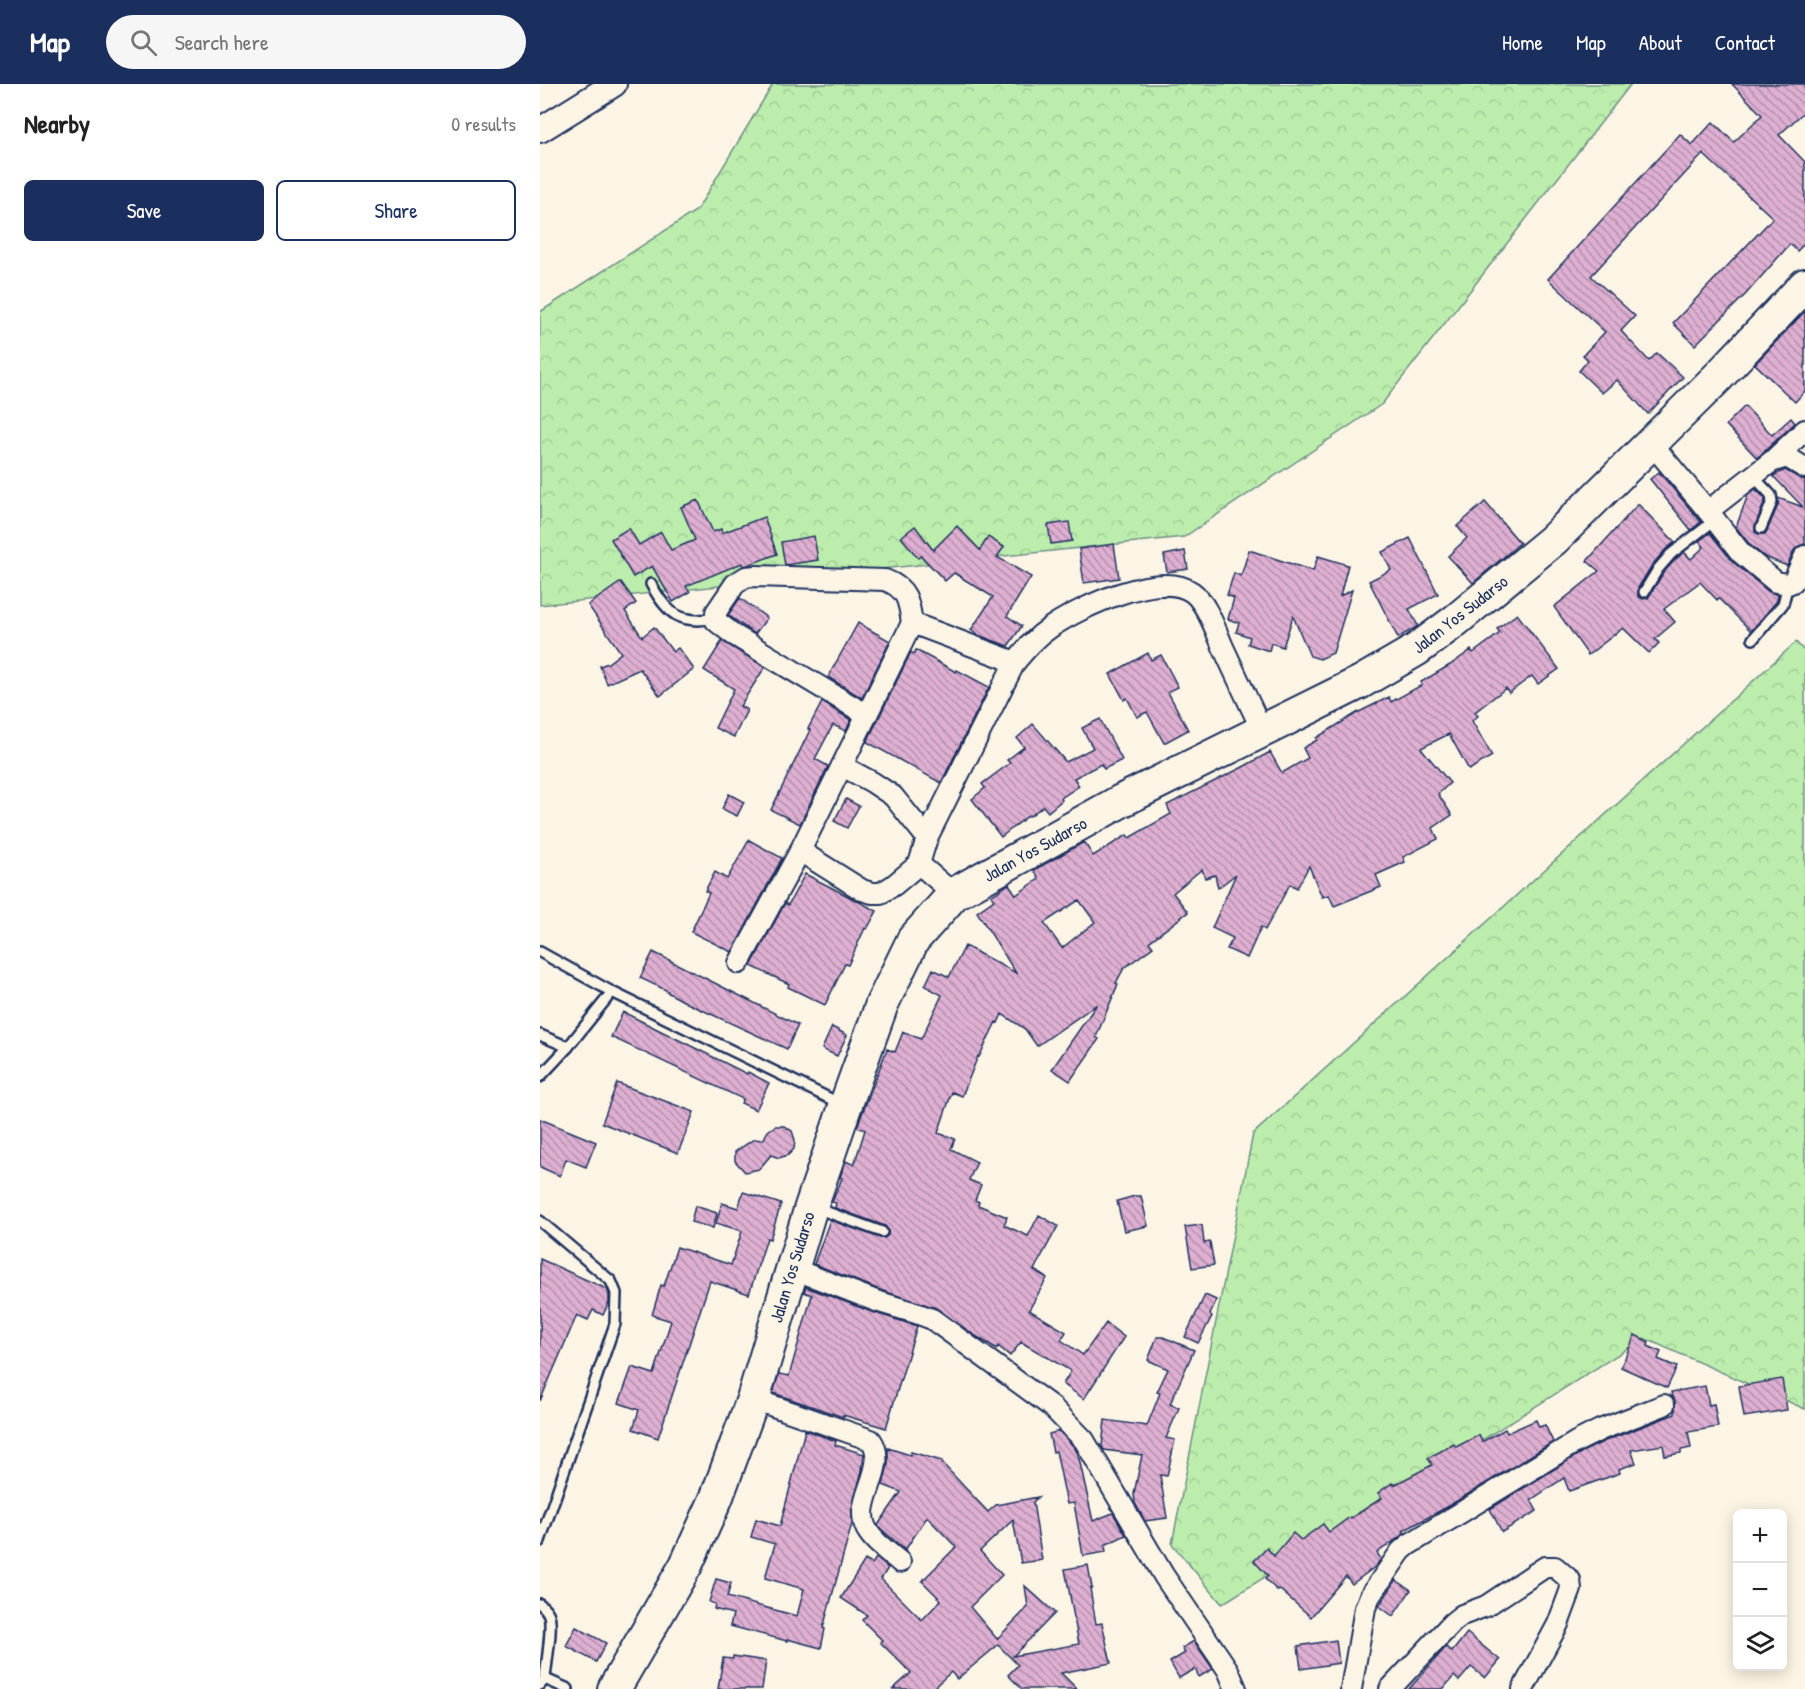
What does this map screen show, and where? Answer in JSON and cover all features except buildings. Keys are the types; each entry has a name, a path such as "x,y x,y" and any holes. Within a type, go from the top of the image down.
{"highway":[{"name":"Jalan Yos Sudarso","path":"614,1689 686,1565 716,1499 753,1399 791,1268 845,1107 882,1004 913,940 954,894 1121,801 1361,682 1424,644 1553,540 1801,297"}],"street":[{"path":"540,130 614,84"},
{"path":"1712,516 1805,430"},
{"path":"1651,443 1740,553 1776,582 1788,584 1793,582 1805,555"},
{"path":"1771,462 1787,458 1805,468"},
{"path":"739,963 800,851 842,765 867,715 912,623 909,604 903,591 895,584 885,580 756,576 746,577 735,585 716,612 715,618 722,627 867,715"},
{"path":"800,851 862,890 881,893 894,885 919,864 927,838 1015,662 1031,642 1070,615 1133,590 1162,584 1179,585 1193,592 1202,605 1262,730"},
{"path":"912,623 1015,662"},
{"path":"842,765 893,796 927,838"},
{"path":"919,864 954,894"},
{"path":"791,1268 932,1319 1052,1407 1084,1440 1164,1576 1228,1670 1236,1689"},
{"path":"753,1399 871,1440 877,1452 877,1461 863,1520 870,1535 900,1562"},
{"path":"1351,1689 1365,1608 1370,1596 1401,1551 1576,1442 1664,1404"},
{"path":"1390,1689 1452,1623 1486,1606 1545,1567 1555,1568 1570,1580 1571,1589 1555,1631 1523,1689"}],"lane":[{"path":"1753,477 1772,498 1761,528"},
{"path":"1644,592 1658,569 1671,554 1712,516"},
{"path":"651,584 659,599 677,617 701,621 715,618"},
{"path":"1753,639 1783,604 1788,584"},
{"path":"540,952 612,992 845,1107"},
{"path":"540,1077 568,1047 612,992"},
{"path":"540,1035 568,1047"},
{"path":"811,1206 882,1232"},
{"path":"540,1221 611,1281 616,1293 615,1324 540,1541"},
{"path":"540,1604 549,1614 550,1624 542,1682 568,1689"}],"green space":[{"path":"773,84 1631,84 1382,404 1184,537 540,605 540,312 697,210"},
{"path":"1796,642 1805,652 1805,1409 1644,1338 1222,1604 1172,1544 1253,1134"}]}
